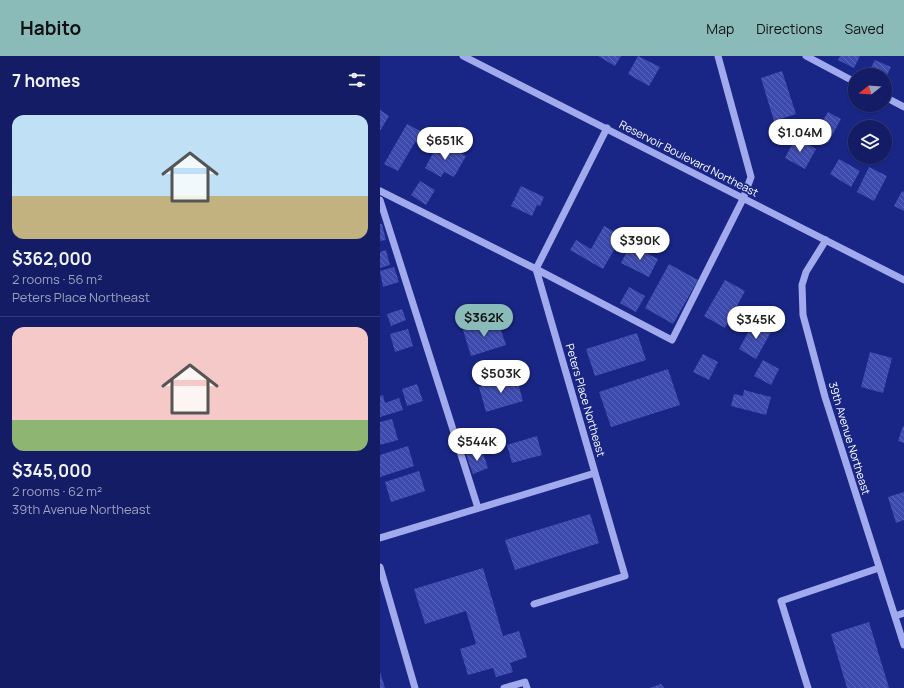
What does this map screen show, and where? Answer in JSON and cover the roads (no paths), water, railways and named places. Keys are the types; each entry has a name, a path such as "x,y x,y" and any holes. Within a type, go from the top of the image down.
{"street":[{"name":"Reservoir Boulevard Northeast","path":"463,56 904,280"},
{"path":"380,191 536,269 672,340 743,199 751,177 718,56"},
{"path":"806,56 848,78"},
{"path":"892,102 904,108"},
{"path":"536,269 607,128"},
{"path":"380,200 478,508"},
{"name":"39th Avenue Northeast","path":"826,240 806,272 802,285 803,315 825,397 904,645"},
{"name":"Peters Place Northeast","path":"380,538 595,473 536,269"},
{"path":"534,604 624,576 595,473"},
{"path":"380,567 412,686"},
{"path":"808,688 781,601 879,568"},
{"path":"895,616 904,613"},
{"path":"504,688 525,682 527,688"}]}
